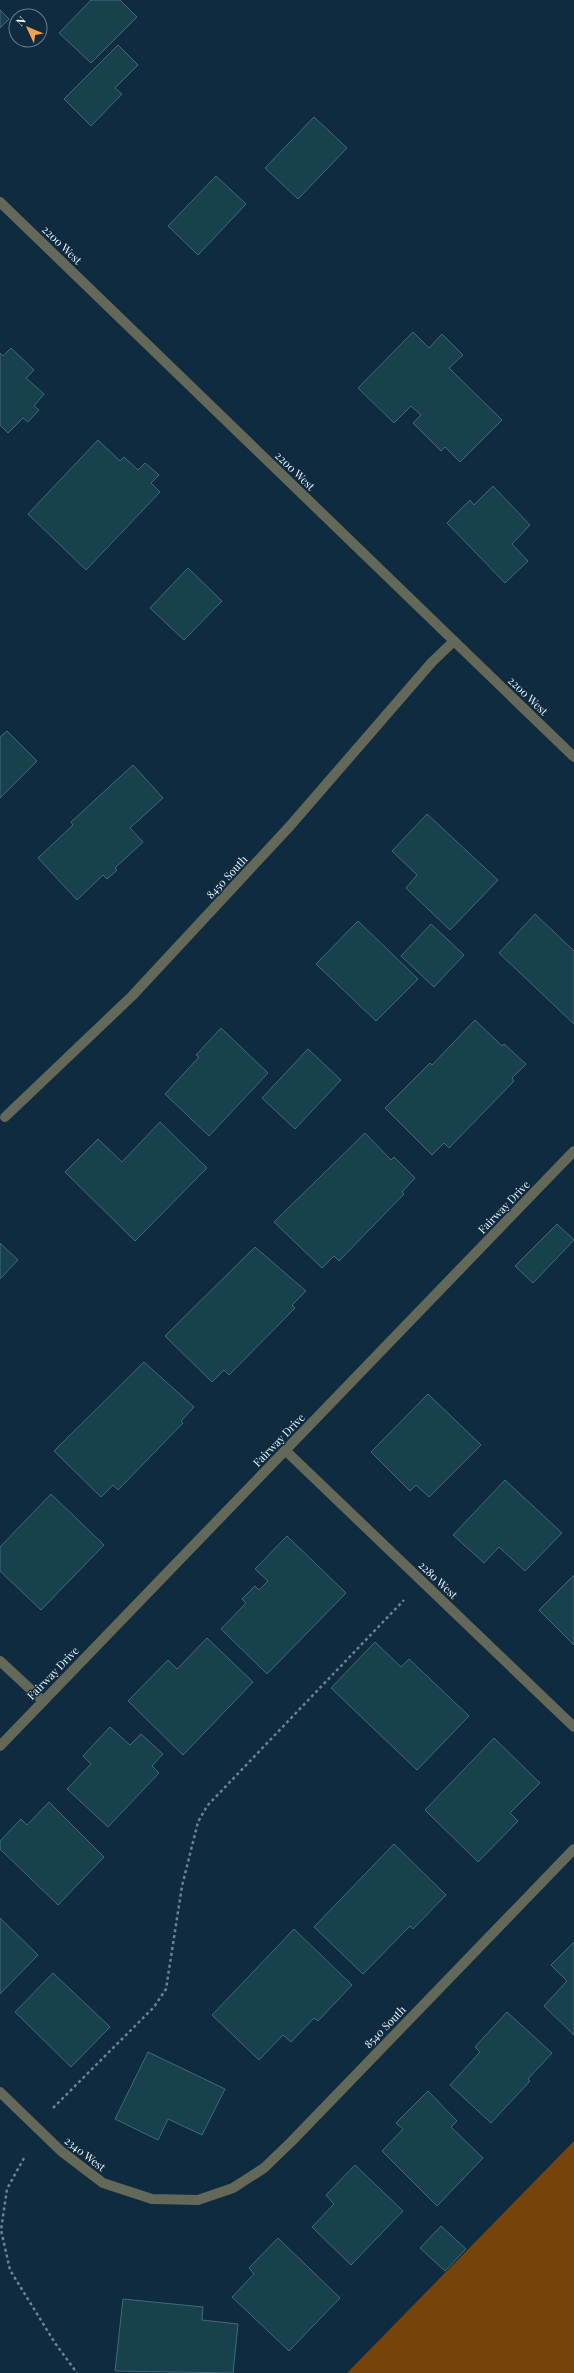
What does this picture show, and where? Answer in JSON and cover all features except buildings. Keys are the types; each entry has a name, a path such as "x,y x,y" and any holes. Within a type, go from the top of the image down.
{"street":[{"name":"2200 West","path":"0,202 574,757"},
{"name":"8450 South","path":"5,1118 132,996 290,826 432,662 454,640"},
{"name":"Fairway Drive","path":"0,1746 574,1151"},
{"name":"2280 West","path":"286,1451 574,1727"},
{"path":"0,1661 43,1701"},
{"name":"8540 South","path":"198,2200 233,2188 270,2162 574,1849"},
{"name":"2340 West","path":"0,2092 61,2151 103,2183 152,2199 198,2200"}],"path":[{"path":"51,2110 154,2007 166,1989 182,1886 198,1822 207,1806 422,1582"},
{"path":"24,2158 7,2189 1,2230 10,2270 55,2343 77,2373"}],"shaded area":[{"path":"574,2141 574,2373 347,2373"}]}
